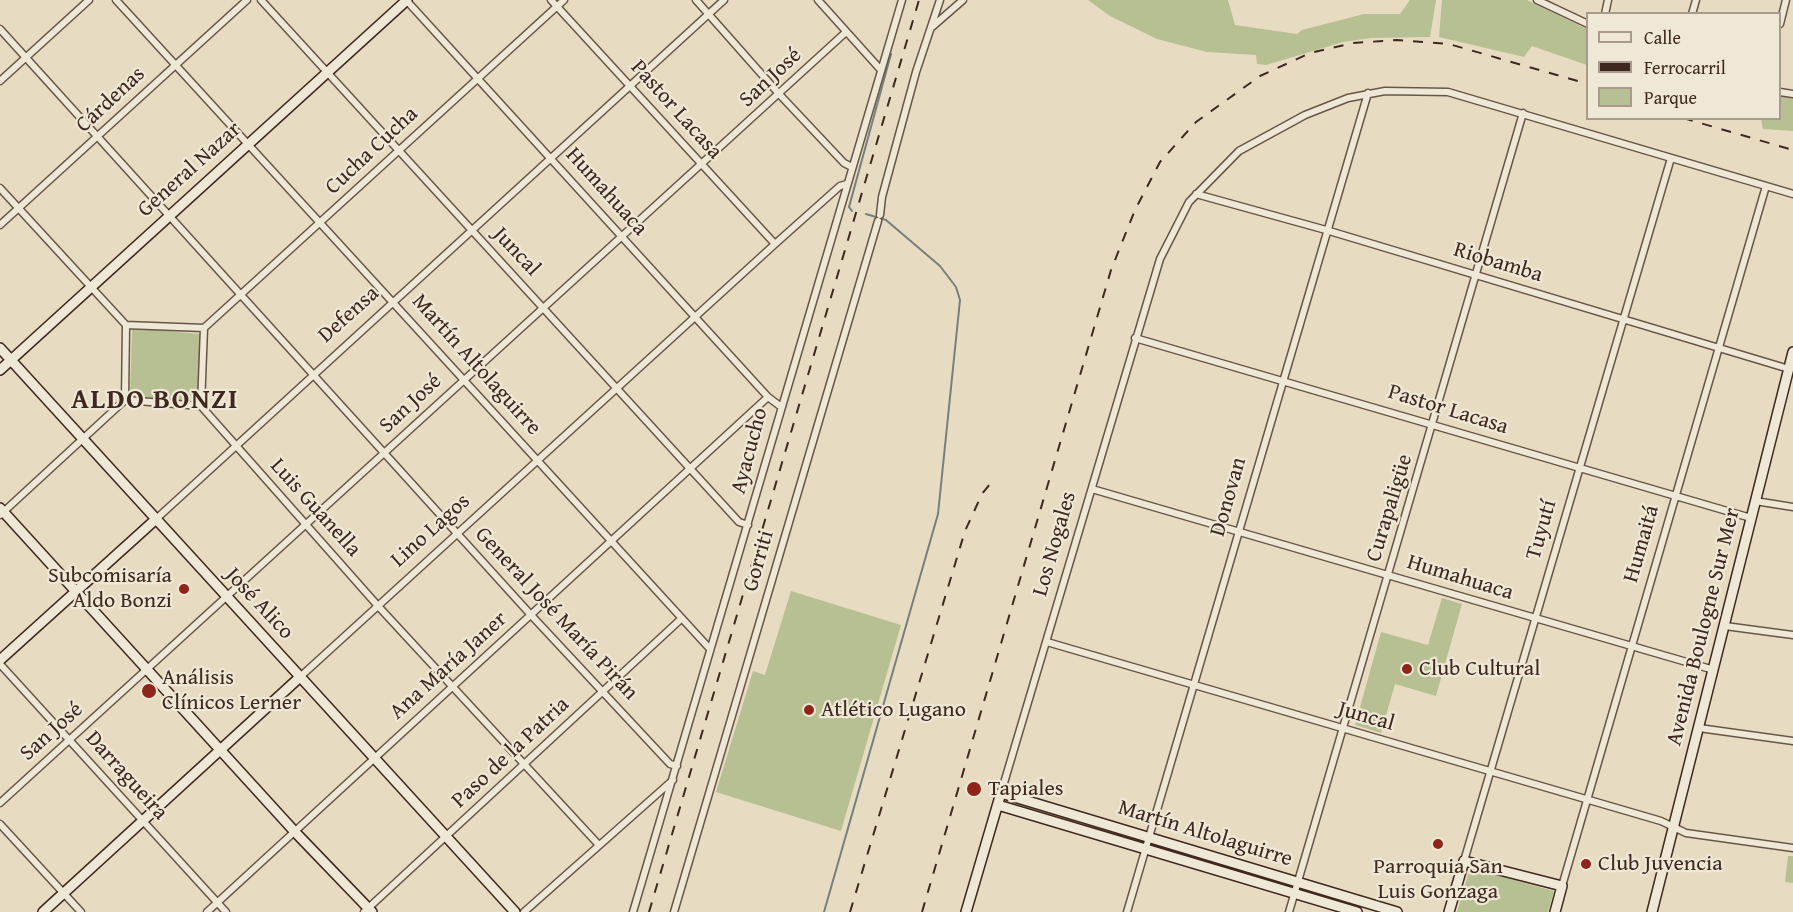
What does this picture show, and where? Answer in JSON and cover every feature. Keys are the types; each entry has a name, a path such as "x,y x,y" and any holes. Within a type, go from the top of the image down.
{"street":[{"path":"0,81 89,0"},
{"name":"Martín Altolaguirre","path":"116,0 710,649"},
{"name":"Cárdenas","path":"0,225 247,0"},
{"name":"Juncal","path":"261,0 689,469 739,522 748,525"},
{"name":"General Nazar","path":"0,370 407,0"},
{"name":"Humahuaca","path":"407,0 694,317 768,397 780,406"},
{"name":"Pastor Lacasa","path":"551,0 775,244"},
{"name":"Cucha Cucha","path":"204,328 564,0"},
{"path":"696,0 780,95 844,163 852,167"},
{"name":"Defensa","path":"0,662 313,373 724,0"},
{"path":"818,0 880,69"},
{"name":"Ayacucho","path":"633,912 748,525 780,406 902,0"},
{"name":"Gorriti","path":"674,912 879,218 882,197 916,72 940,0"},
{"path":"931,27 963,0"},
{"path":"1537,0 1586,24"},
{"path":"1781,17 1786,0"},
{"name":"General José María Pirán","path":"0,29 531,615 670,764 677,766"},
{"name":"San José","path":"0,803 463,380 780,95 846,32"},
{"name":"Los Nogales","path":"966,912 1135,338 1167,241 1196,194 1233,156 1305,115 1368,93 1448,92 1793,194"},
{"name":"Donovan","path":"1127,912 1368,93"},
{"name":"Curapaligüe","path":"1289,912 1434,424 1523,113"},
{"name":"Tuyutí","path":"1449,912 1671,158"},
{"name":"Lino Lagos","path":"43,912 694,317 840,186 847,184"},
{"name":"Humaitá","path":"1556,912 1766,186"},
{"path":"0,188 126,325 125,400"},
{"name":"Riobamba","path":"1196,194 1326,230 1791,369"},
{"path":"126,325 204,328 201,406 125,400 1,511 76,590 368,911"},
{"name":"Pastor Lacasa","path":"1135,338 1282,379 1751,518"},
{"name":"José Alico","path":"0,348 515,912"},
{"name":"Avenida Boulogne Sur Mer","path":"1652,912 1755,501 1791,369 1793,352"},
{"name":"Ana María Janer","path":"207,912 768,397"},
{"name":"Luis Guanella","path":"201,406 378,606 598,844"},
{"name":"Humahuaca","path":"1092,489 1714,670"},
{"path":"1755,501 1793,507"},
{"name":"Paso de la Patria","path":"368,911 681,619"},
{"path":"1725,626 1793,635"},
{"name":"Juncal","path":"1047,642 1661,821 1686,833 1793,848"},
{"name":"Darragueira","path":"0,662 226,912"},
{"path":"1699,728 1793,741"},
{"path":"524,912 598,844 673,780"},
{"name":"Martín Altolaguirre","path":"1001,793 1397,912"},
{"name":"Martín Altolaguirre","path":"998,805 1357,912"},
{"path":"0,824 81,912"},
{"path":"1464,861 1562,886"}],"green space":[{"path":"1088,0 1228,0 1235,25 1297,34 1302,30 1364,14 1400,14 1410,0 1436,0 1430,37 1371,38 1343,42 1266,65 1257,64 1256,55 1207,52 1157,39 1110,16"},
{"path":"1442,0 1527,0 1586,29 1586,65 1532,46 1524,57 1439,37"},
{"path":"1781,95 1793,98 1793,131 1763,129 1761,120 1781,120"},
{"path":"132,328 201,334 198,402 130,397"},
{"name":"Atlético Lugano","path":"791,591 901,625 841,831 716,792 753,671 765,675"},
{"name":"Club Cultural","path":"1442,598 1462,604 1436,696 1395,684 1381,733 1355,725 1381,632 1428,645"},
{"path":"1788,856 1793,856 1793,883 1785,882"},
{"path":"1470,868 1554,891 1548,912 1457,912"}],"waterway":[{"path":"852,211 849,207 891,54"},
{"path":"824,912 938,514 960,300 956,287 940,266 886,220 866,214"}],"railway":[{"path":"649,912 919,0"},
{"path":"922,912 1111,270 1135,210 1160,162 1196,122 1260,76 1310,53 1353,43 1397,40 1449,44 1586,83"},
{"path":"1690,120 1793,150"},
{"path":"850,912 965,531 982,494 994,479"}],"place":[{"name":"Subcomisaría Aldo Bonzi","path":"184,589"},
{"name":"Club Cultural","path":"1407,669"},
{"name":"Análisis Clínicos Lerner","path":"149,691"},
{"name":"Atlético Lugano","path":"809,710"},
{"name":"Tapiales","path":"974,789"},
{"name":"Parroquia San Luis Gonzaga","path":"1438,844"},
{"name":"Club Juvencia","path":"1586,864"}],"district":[{"name":"ALDO BONZI","path":"155,401"}]}
